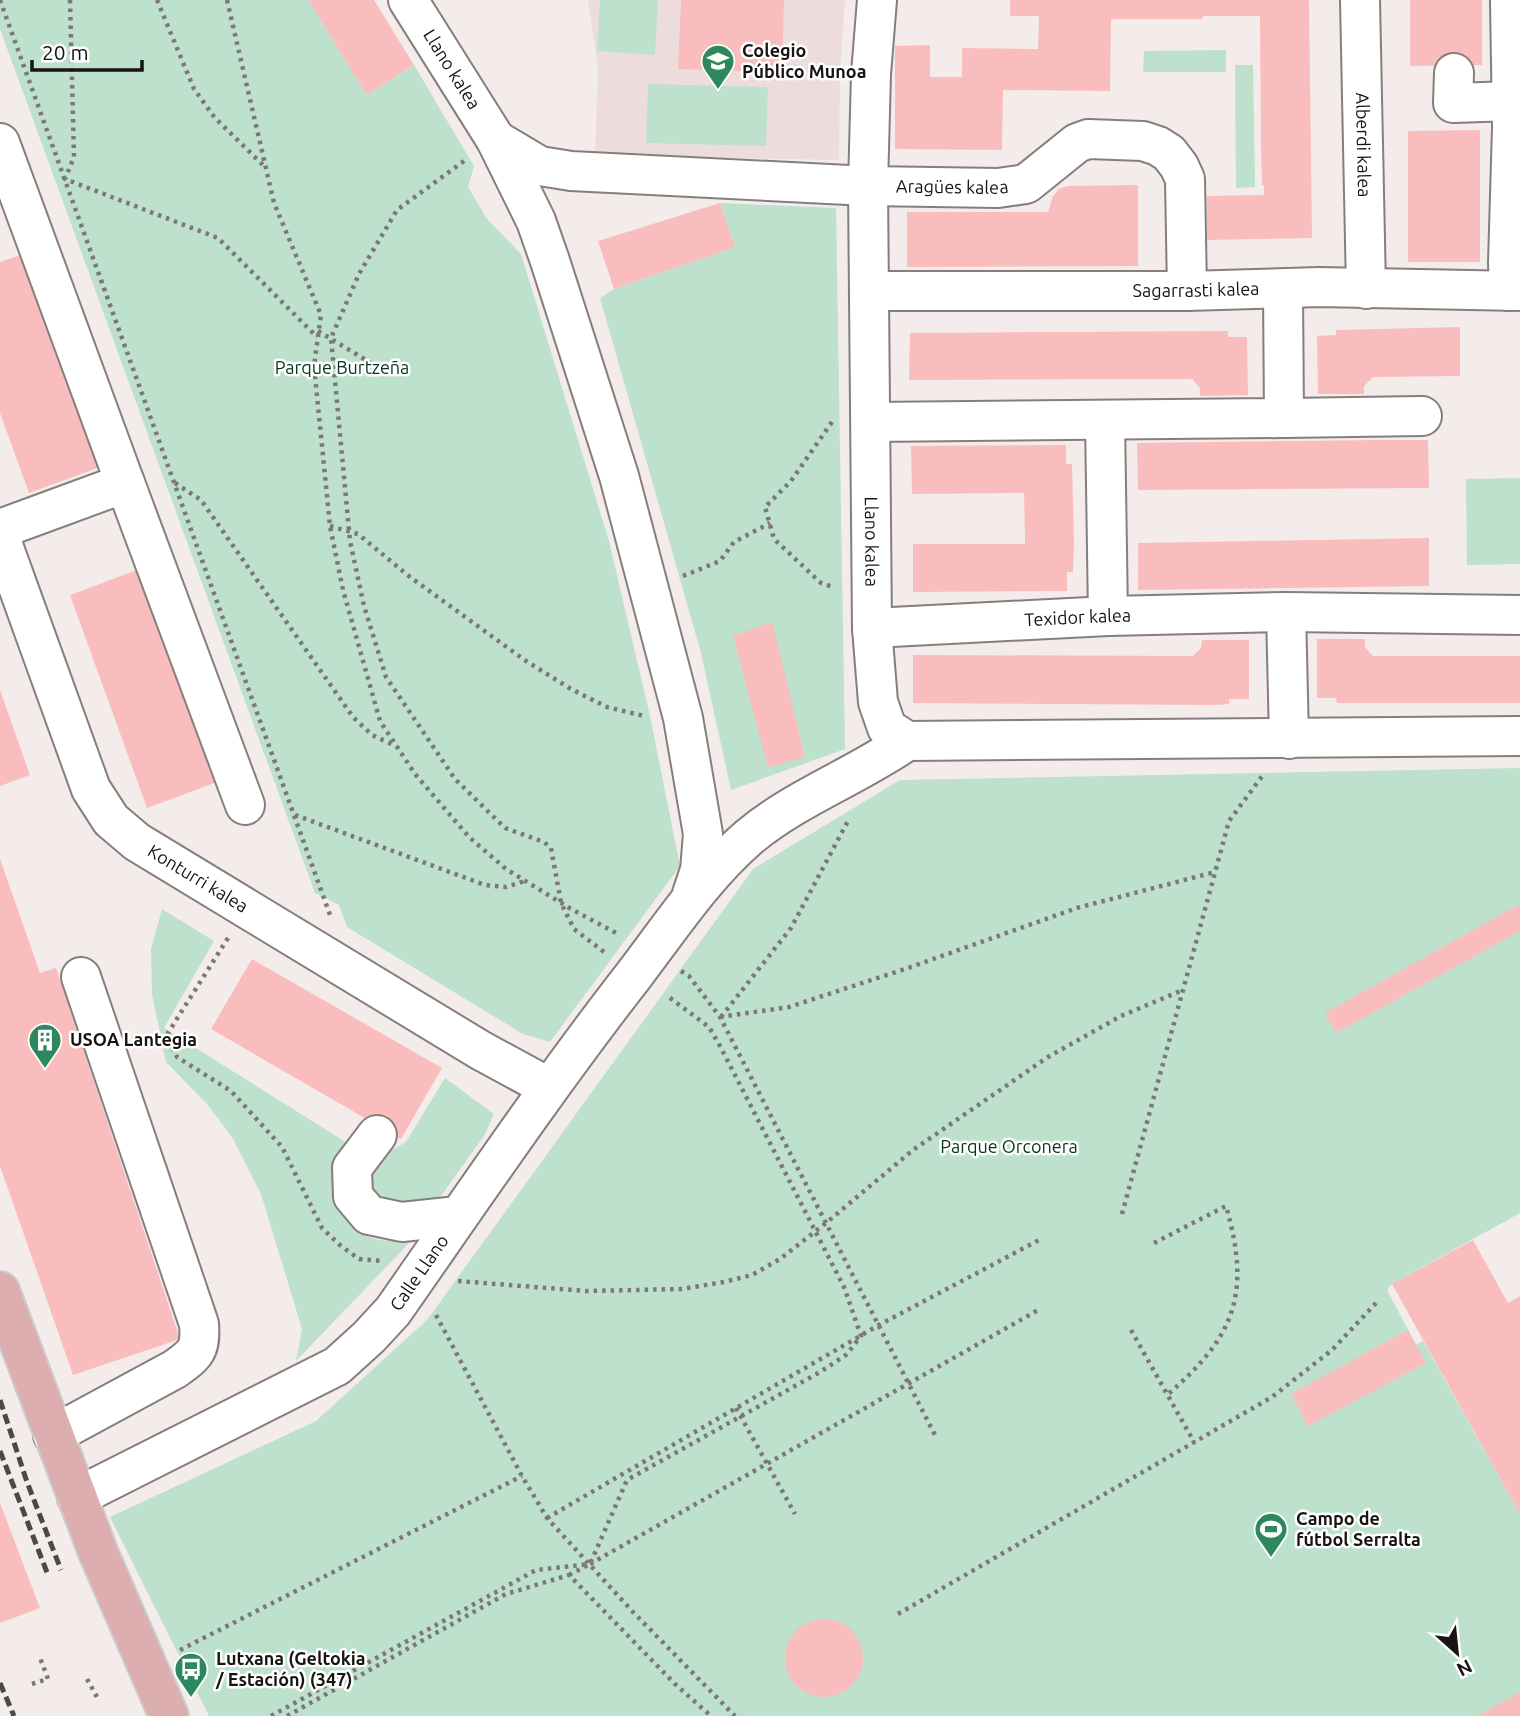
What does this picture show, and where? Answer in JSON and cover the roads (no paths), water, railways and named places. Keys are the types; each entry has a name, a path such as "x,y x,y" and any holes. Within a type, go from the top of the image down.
{"main road":[{"path":"0,1291 77,1497 146,1667 169,1716"}],"street":[{"name":"Llano kalea","path":"408,0 496,140 536,221 619,476 684,718 697,794 703,834 700,870 690,900"},
{"name":"Llano kalea","path":"665,934 690,900 751,836 794,805 892,751 878,702 872,615 868,186 871,74 877,0"},
{"name":"Alberdi kalea","path":"1360,0 1366,289"},
{"path":"1510,0 1515,291"},
{"path":"1454,73 1452,103 1512,100"},
{"name":"Aragües kalea","path":"868,186 1014,187 1026,184 1077,142 1088,139 1143,141 1169,153 1185,179 1186,291"},
{"name":"Llano kalea","path":"496,140 540,166 571,172 868,186"},
{"path":"0,144 245,805"},
{"name":"Llano kalea","path":"550,261 548,207 556,188 571,172"},
{"name":"Sagarrasti kalea","path":"870,291 1186,291 1319,287 1515,291"},
{"path":"1283,290 1284,418"},
{"path":"871,422 1422,416"},
{"path":"1105,420 1108,616"},
{"path":"0,529 125,483"},
{"name":"Konturri kalea","path":"0,537 91,789 111,820 137,842 480,1050 548,1087"},
{"path":"1286,612 1289,739"},
{"name":"Texidor kalea","path":"872,615 1108,616 1286,612 1520,615"},
{"path":"892,751 1289,739 1520,736"},
{"name":"Llano kalea","path":"697,794 711,810 729,817 783,814"},
{"name":"Calle Llano","path":"77,1497 337,1366 369,1337 393,1311 548,1087 631,956 665,934"},
{"path":"53,1435 175,1369 194,1355 201,1342 200,1324 81,977"},
{"path":"377,1135 352,1168 353,1196 369,1215 402,1222 458,1216"}],"railway":[{"path":"0,1400 27,1482 61,1570"},
{"path":"0,1451 48,1575"},
{"path":"0,1683 14,1716"}],"place":[{"name":"Colegio Público Munoa","path":"718,91"},
{"name":"USOA Lantegia","path":"45,1070"},
{"name":"Campo de fútbol Serralta","path":"1271,1559"},
{"name":"Lutxana (Geltokia / Estación) (347)","path":"191,1699"}],"park label":[{"name":"Parque Burtzeña","path":"342,368"},
{"name":"Parque Orconera","path":"1009,1147"}]}
